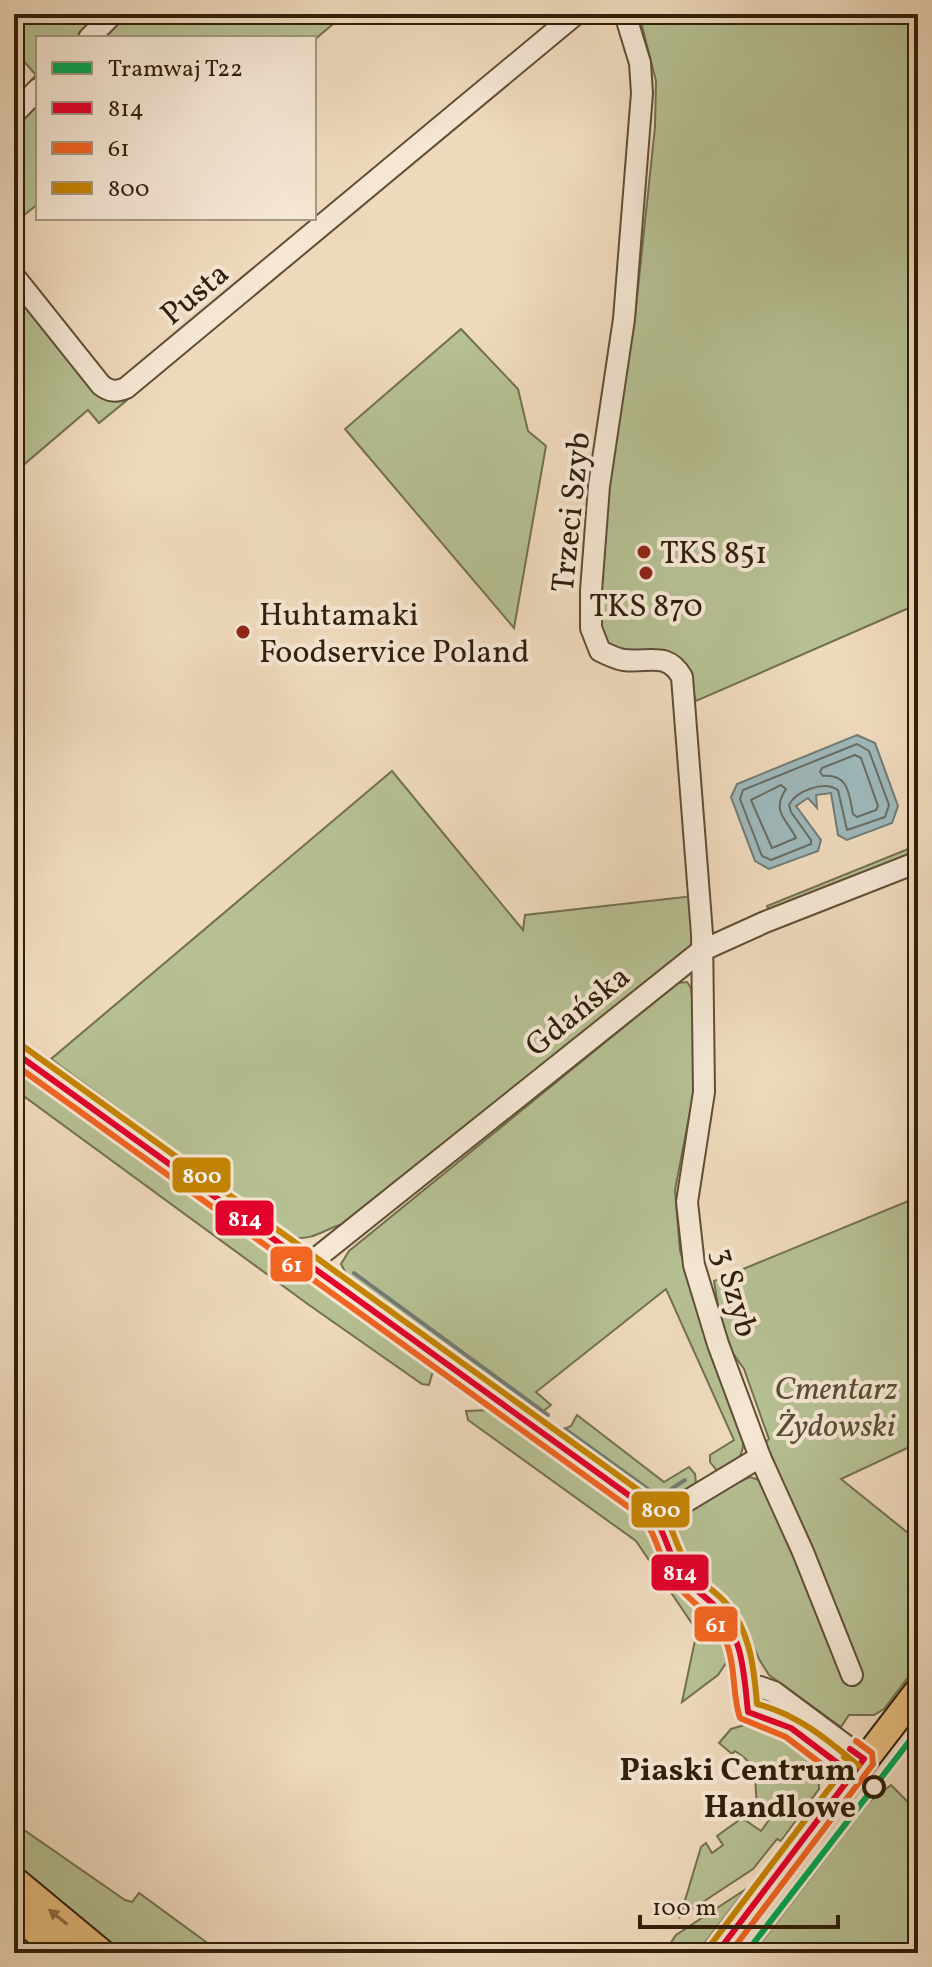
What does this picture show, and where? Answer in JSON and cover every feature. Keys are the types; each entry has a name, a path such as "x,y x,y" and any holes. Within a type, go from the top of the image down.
{"main road":[{"path":"717,1953 918,1691"},
{"path":"14,1880 102,1953"},
{"path":"14,1913 63,1953"}],"street":[{"path":"91,36 113,14"},
{"name":"Pusta","path":"14,276 101,385 107,390 126,388 576,14"},
{"name":"Trzeci Szyb","path":"625,14 640,63 642,93 624,319 599,486 591,628 600,651 621,660 663,660 675,665 682,677 701,951"},
{"path":"14,114 36,91"},
{"name":"Gdańska","path":"309,1264 701,951 765,922 918,862"},
{"name":"3 Szyb","path":"701,951 704,1092 687,1202 694,1265 718,1344 760,1457 803,1552 852,1675"},
{"path":"14,1052 637,1501 657,1519 679,1570 730,1625 743,1659 748,1712 778,1720 829,1754 858,1767"},
{"path":"657,1519 760,1457"},
{"path":"745,1686 774,1692 858,1767"}],"green space":[{"path":"14,14 345,14 316,38 36,36 36,75 14,50"},
{"path":"639,14 918,14 918,604 696,701 684,663 667,651 627,653 608,645 599,623 596,578 614,431 634,326 655,127 656,81"},
{"path":"36,75 36,206 14,223 14,100"},
{"path":"14,289 112,400 126,401 99,423 88,410 14,473"},
{"path":"461,329 518,389 528,431 546,446 514,628 345,429"},
{"path":"392,771 523,930 525,915 693,896 699,940 351,1222 308,1237 292,1237 51,1059"},
{"path":"918,845 918,855 770,913 767,906"},
{"path":"687,982 691,988 699,1065 675,1190 680,1251 743,1436 741,1455 718,1472 710,1462 710,1455 734,1440 666,1289 536,1392 551,1405 541,1413 521,1405 348,1277 341,1264 349,1251 678,983"},
{"path":"22,1077 28,1077 428,1365 433,1371 429,1385 422,1384 309,1305 14,1089 15,1083"},
{"name":"Cmentarz Żydowski","path":"918,1197 918,1443 841,1479 918,1541 918,1664 884,1709 874,1715 849,1715 841,1727 769,1675 747,1632 689,1574 673,1521 703,1498 750,1477 765,1482 762,1445 769,1439 744,1369 732,1352 720,1319 714,1281"},
{"path":"490,1410 641,1518 669,1574 712,1624 725,1647 728,1660 718,1675 682,1702 697,1631 636,1541 468,1420 466,1411"},
{"path":"577,1415 664,1482 689,1467 695,1474 696,1483 664,1504 654,1504 566,1443 561,1431 571,1426"},
{"path":"755,1722 777,1727 818,1758 819,1789 781,1841 777,1839 753,1869 680,1917 701,1847 706,1843 712,1853 723,1845 717,1836 742,1818 761,1831 772,1816 757,1803 755,1773 749,1762 719,1743 731,1729"},
{"path":"891,1785 910,1804 918,1825 918,1953 753,1953 869,1802"},
{"path":"14,1823 125,1900 132,1902 139,1893 221,1953 124,1953 14,1863"},
{"path":"746,1889 697,1953 664,1953 676,1935"}],"water":[{"path":"857,735 875,743 898,806 892,823 847,840 838,835 831,793 816,795 817,808 808,798 796,806 821,840 818,851 769,869 755,861 731,797 737,784"}],"waterway":[{"path":"354,1273 548,1415"},
{"path":"565,1429 655,1494 665,1493 685,1480"}],"tram line":[{"name":"T22","path":"746,1953 918,1730"}],"transit line":[{"name":"800","path":"20,1044 655,1502 666,1517 688,1567 724,1601 740,1624 752,1663 757,1704 799,1721 859,1766"},
{"name":"814","path":"14,1052 648,1509 683,1576 715,1606 731,1629 740,1656 748,1712 791,1728 852,1774"},
{"name":"61","path":"14,1064 641,1516 651,1530 672,1578 716,1625 727,1644 740,1718 786,1737 845,1782"},
{"name":"61","path":"730,1953 873,1764 872,1753 856,1741"},
{"name":"814","path":"717,1953 864,1759 850,1749"},
{"name":"800","path":"709,1947 850,1761 844,1757"}],"place":[{"name":"TKS 851","path":"644,552"},
{"name":"TKS 870","path":"646,573"},
{"name":"Huhtamaki Foodservice Poland","path":"243,632"},
{"name":"Piaski Centrum Handlowe","path":"874,1787"}]}
